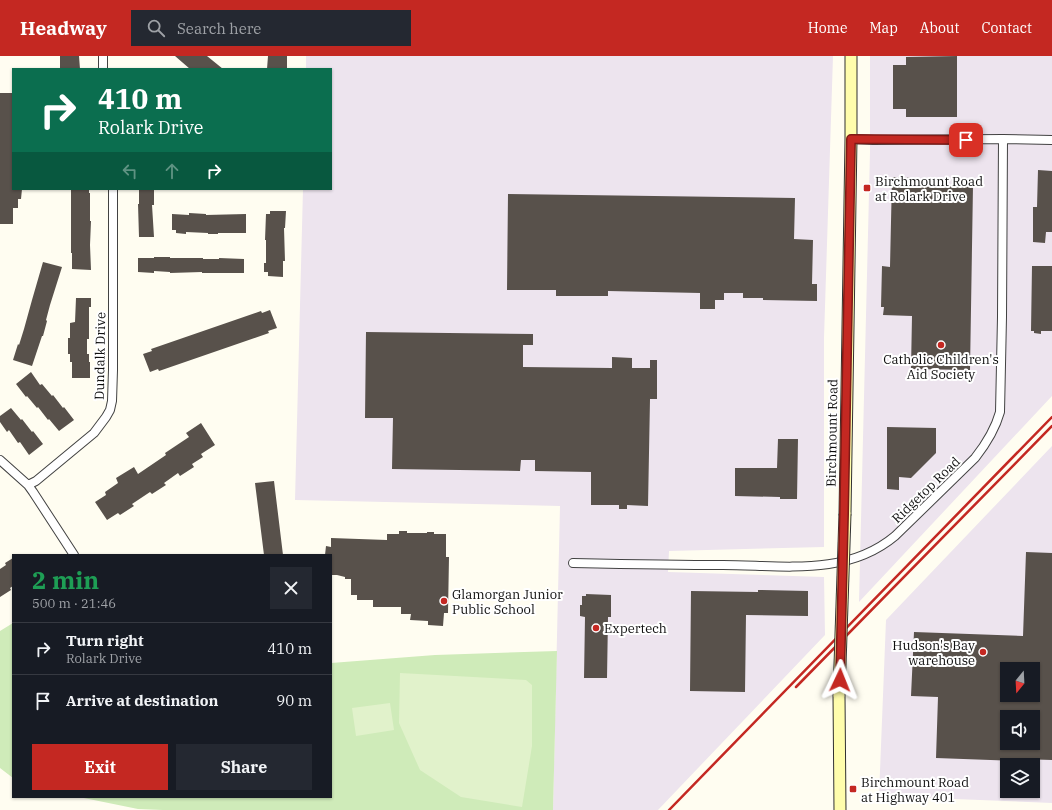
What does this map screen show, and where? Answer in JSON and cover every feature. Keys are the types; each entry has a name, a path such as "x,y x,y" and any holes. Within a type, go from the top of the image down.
{"main road":[{"name":"Birchmount Road","path":"840,810 839,695 844,514 851,139 851,56"}],"street":[{"path":"103,68 104,56"},
{"path":"851,139 1052,140"},
{"name":"Ridgetop Road","path":"573,563 778,567 814,566 846,561 862,556 887,543 901,531 983,448 990,438 1000,412 1003,139"},
{"name":"Dundalk Drive","path":"28,485 36,481 94,433 110,410 112,401 113,370 113,190"},
{"path":"0,460 28,485 73,554"}],"shaded area":[{"path":"306,56 833,56 824,338 824,547 669,551 668,572 824,577 825,635 658,810 553,810 560,506 295,500 303,190 332,190 332,68 306,68"},
{"path":"870,56 1052,56 1052,396 859,602 870,152"},
{"path":"1052,446 1052,803 879,796 886,620"}],"green space":[{"path":"12,624 12,777 0,768 0,631"},
{"path":"557,651 553,810 163,810 138,809 84,798 332,798 332,663 435,655"},
{"path":"400,673 526,680 532,685 532,746 522,807 461,797 420,770 399,723"},
{"path":"390,703 394,730 356,736 352,708"}],"building":[{"path":"60,56 79,56 80,68 60,68"},
{"path":"175,56 207,56 222,68 189,68"},
{"path":"268,56 287,56 287,68 267,68"},
{"path":"957,56 957,117 906,117 906,109 893,109 893,65 906,65 906,57"},
{"path":"0,93 12,93 12,190 22,190 21,199 18,199 18,208 13,208 13,224 0,224"},
{"path":"1038,170 1052,171 1052,232 1046,232 1045,243 1033,242 1033,207 1037,207"},
{"path":"892,177 914,178 914,185 938,186 938,179 947,179 947,186 973,186 970,370 911,369 912,316 883,315 884,307 881,307 882,266 890,267"},
{"path":"71,190 89,190 91,221 91,270 72,269"},
{"path":"139,190 154,190 154,205 152,205 154,237 139,237"},
{"path":"508,194 795,198 794,239 813,240 812,284 817,284 817,301 763,300 763,298 743,298 743,293 724,293 724,300 715,300 715,309 700,309 700,293 608,291 608,296 556,296 556,290 507,290"},
{"path":"270,211 286,211 284,228 285,261 283,261 283,277 268,276 268,272 264,272 264,263 266,263 266,214 270,214"},
{"path":"189,213 206,215 246,214 246,233 208,234 186,232 186,234 176,233 176,230 172,230 172,214 189,215"},
{"path":"138,258 244,259 244,273 138,272"},
{"path":"43,262 62,267 50,305 43,336 32,366 13,360 24,329"},
{"path":"1032,266 1052,266 1052,331 1041,331 1041,334 1031,331"},
{"path":"76,298 91,298 91,307 89,307 89,339 87,339 87,354 89,354 90,362 90,378 72,378 72,362 70,362 70,354 68,354 68,338 70,338 70,323 75,322"},
{"path":"270,310 277,328 268,331 269,333 159,371 158,369 150,372 143,354 152,351 151,349 261,311 262,313"},
{"path":"366,332 533,334 533,345 523,345 523,367 612,368 612,357 632,358 632,368 650,368 650,360 657,360 657,399 650,399 648,506 627,505 627,509 619,509 619,505 591,505 591,472 535,471 535,460 521,460 520,471 392,469 393,418 365,418"},
{"path":"31,372 40,385 42,384 52,396 53,395 74,420 59,431 38,407 37,408 27,396 26,397 16,384"},
{"path":"11,408 43,444 29,455 20,442 18,443 9,430 7,432 0,422 0,416"},
{"path":"201,423 215,445 201,454 203,457 192,464 194,467 180,476 178,473 164,483 166,485 152,494 150,492 132,504 134,506 120,515 118,513 107,520 95,502 106,495 105,492 118,483 116,478 134,467 138,474 189,437 186,433"},
{"path":"887,427 936,428 936,453 911,478 899,477 899,490 887,489"},
{"path":"778,439 798,439 797,499 735,496 735,468 777,468"},
{"path":"274,481 283,554 264,554 255,483"},
{"path":"399,531 407,531 407,533 434,532 434,534 446,534 446,557 449,557 448,613 444,613 443,626 428,625 428,621 410,620 411,614 401,614 401,607 373,607 373,600 357,600 357,595 351,595 351,579 345,579 345,577 332,575 332,554 325,554 326,546 331,547 331,538 387,540 387,534 399,534"},
{"name":"Hudson's Bay warehouse","path":"1026,552 1052,553 1052,760 1040,760 1040,758 1000,758 1000,760 936,758 938,697 911,696 914,632 1023,636"},
{"path":"12,559 12,587 10,588 11,590 0,597 0,569 6,565 5,563"},
{"path":"758,590 808,591 808,616 746,615 745,692 690,691 691,591 758,592"},
{"name":"Expertech","path":"586,594 611,595 611,617 608,617 607,678 584,678 585,617 580,616 580,605 582,605 582,596 586,596"}],"railway":[{"path":"669,810 1052,417"},
{"path":"796,687 1052,426"}],"place":[{"name":"Birchmount Road at Rolark Drive","path":"867,188"},
{"name":"Catholic Children's Aid Society","path":"941,345"},
{"name":"Glamorgan Junior Public School","path":"444,601"},
{"name":"Expertech","path":"596,628"},
{"name":"Hudson's Bay warehouse","path":"983,652"},
{"name":"Birchmount Road at Highway 401","path":"853,789"}],"route":[{"path":"840,680 851,139 966,140"}]}
